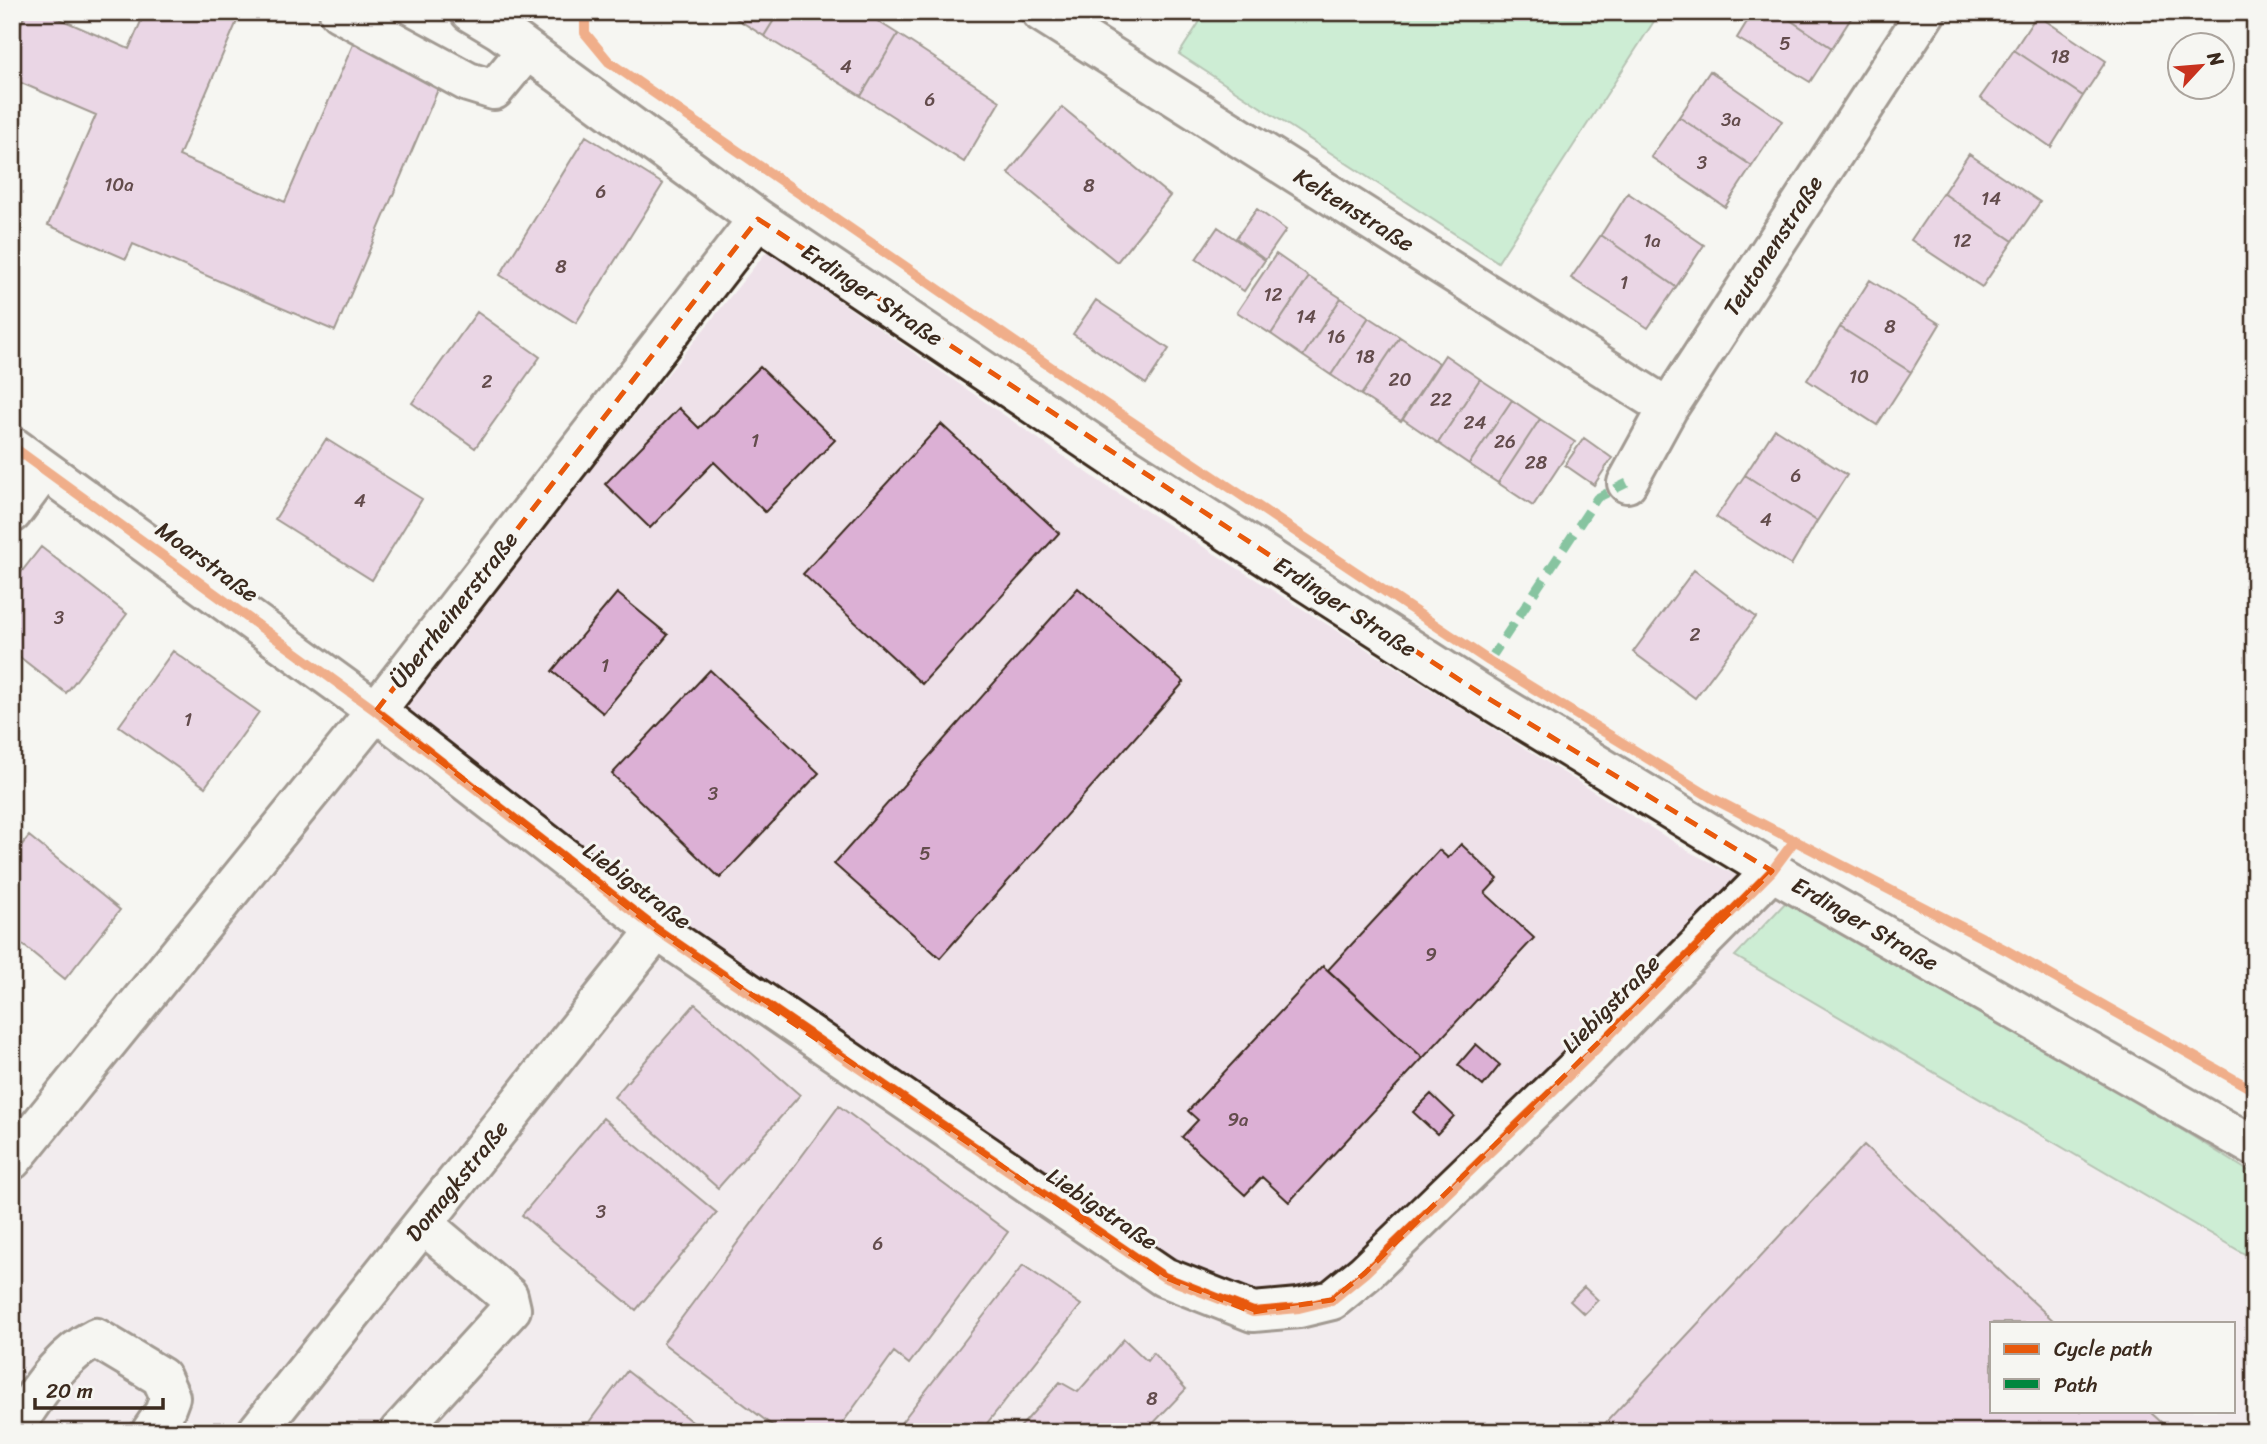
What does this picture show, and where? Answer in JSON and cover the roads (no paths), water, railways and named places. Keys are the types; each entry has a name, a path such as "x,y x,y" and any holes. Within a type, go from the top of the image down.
{"street":[{"path":"339,12 468,82 494,90 503,26"},
{"name":"Keltenstraße","path":"1041,12 1668,408"},
{"name":"Teutonenstraße","path":"1627,484 1668,408 1926,12"},
{"name":"Erdinger Straße","path":"503,26 758,219 1121,463 1423,657 1772,871 2255,1147"},
{"name":"Überrheinerstraße","path":"12,1160 376,711 758,219"},
{"name":"Moarstraße","path":"12,446 376,711"},
{"path":"12,513 44,470"},
{"name":"Liebigstraße","path":"376,711 657,930 1164,1277 1253,1312 1299,1308 1332,1300 1365,1273 1589,1056 1772,871"},
{"name":"Domagkstraße","path":"267,1428 423,1223 657,930"},
{"path":"399,1432 511,1309 508,1296 423,1223"},
{"path":"12,1430 55,1370 81,1345 96,1338 161,1377 170,1397 168,1425"}]}
